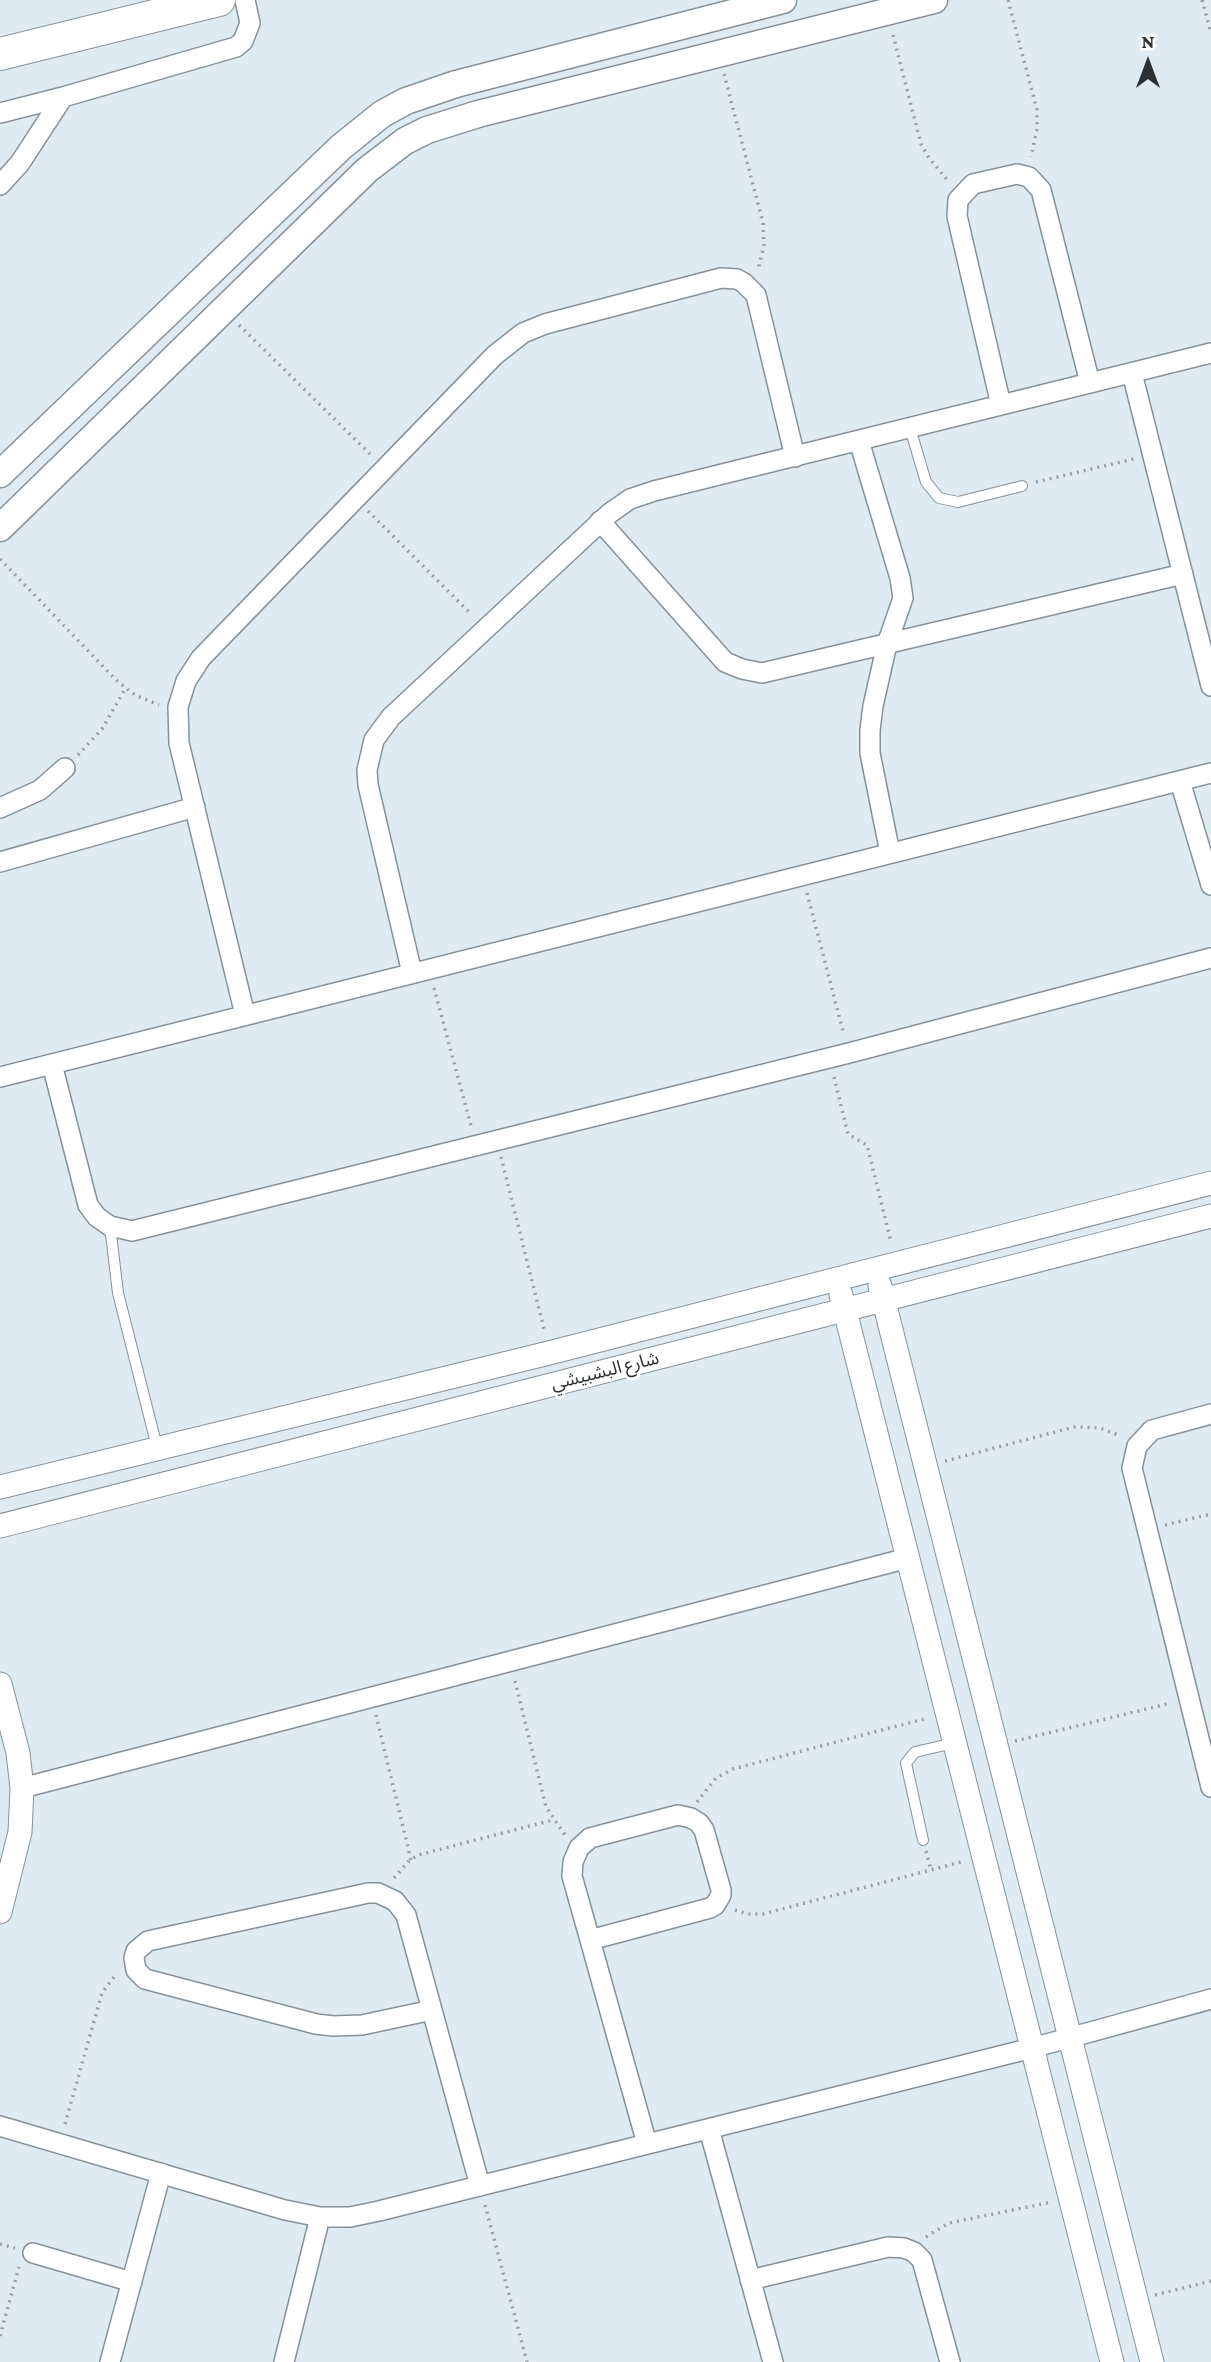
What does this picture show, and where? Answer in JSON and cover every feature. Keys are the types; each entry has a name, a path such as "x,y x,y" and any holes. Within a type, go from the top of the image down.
{"highway":[{"path":"0,54 219,0"}],"main road":[{"path":"0,474 341,147 382,114 406,101 456,84 783,0"},
{"path":"0,528 366,170 405,141 450,122 934,0"}],"street":[{"path":"0,113 236,47 243,41 250,23 245,0"},
{"path":"0,185 20,163 63,97"},
{"path":"1001,405 957,216 958,200 973,184 1017,174 1034,181 1041,190 1090,383"},
{"path":"245,1015 179,743 178,707 186,681 201,658 495,355 523,333 545,324 721,278 737,279 750,288 758,303 795,457"},
{"path":"421,971 368,785 369,755 374,740 391,717 600,521 620,506 642,495 1211,353"},
{"path":"1132,373 1211,686"},
{"path":"859,441 900,578 903,598 887,644 873,706 870,753 890,853"},
{"path":"600,521 724,662 762,673 1183,574"},
{"path":"0,808 40,790 65,768"},
{"path":"0,1077 1211,774"},
{"path":"1180,781 1211,885"},
{"path":"0,862 195,807"},
{"path":"52,1064 88,1205 97,1217 110,1226 132,1231 839,1056 1211,958"},
{"name":"شارع البشبيشي","path":"0,1487 550,1353 1211,1183"},
{"name":"شارع البشبيشي","path":"0,1526 1211,1216"},
{"path":"886,1266 883,1300 1152,2362"},
{"path":"837,1279 1111,2362"},
{"path":"1211,1413 1152,1430 1137,1446 1132,1468 1211,1787"},
{"path":"157,1449 165,1484"},
{"path":"22,1788 908,1558"},
{"path":"0,1684 18,1753 22,1788 20,1832 0,1912"},
{"path":"590,1940 710,1908 719,1900 721,1890 704,1830 691,1818 678,1815 590,1838 579,1848 573,1862 572,1876 647,2144"},
{"path":"432,2010 362,2025 316,2024 145,1979 134,1964 136,1951 148,1941 368,1893 387,1896 395,1901 406,1915 432,2010 480,2186"},
{"path":"0,2126 285,2210 320,2217 365,2215 1032,2048 1211,1999"},
{"path":"709,2129 773,2362"},
{"path":"110,2362 161,2174"},
{"path":"284,2362 320,2217"},
{"path":"750,2280 888,2247 914,2252 922,2260 950,2362"},
{"path":"27,2258 132,2281"}],"lane":[{"path":"910,428 926,482 939,498 958,502 1022,486"},
{"path":"110,1226 118,1293 157,1449"},
{"path":"923,1840 906,1763 915,1752 955,1743"}],"path":[{"path":"1008,0 1037,110 1034,148 1023,175"},
{"path":"1202,0 1211,33"},
{"path":"887,12 921,144 938,171 962,193"},
{"path":"719,54 764,223 762,257 750,288"},
{"path":"224,310 385,469"},
{"path":"1022,486 1153,454"},
{"path":"356,499 486,628"},
{"path":"0,559 125,689 149,702 178,707"},
{"path":"65,768 102,729 125,689"},
{"path":"803,876 839,1056 848,1133 850,1137 867,1145 886,1266"},
{"path":"421,971 476,1147"},
{"path":"497,1142 550,1353"},
{"path":"925,1466 1074,1427 1100,1428 1137,1446"},
{"path":"1146,1529 1211,1514"},
{"path":"511,1661 546,1807 579,1848"},
{"path":"372,1698 411,1860"},
{"path":"996,1746 1189,1698"},
{"path":"691,1818 707,1786 733,1769 947,1713"},
{"path":"387,1896 398,1871 418,1855 553,1819"},
{"path":"719,1900 739,1912 763,1914 983,1856"},
{"path":"60,2143 102,1993 118,1972 134,1964"},
{"path":"480,2186 527,2362"},
{"path":"914,2252 929,2234 949,2223 1070,2199"},
{"path":"0,2336 27,2258"},
{"path":"1136,2300 1211,2281"}]}
